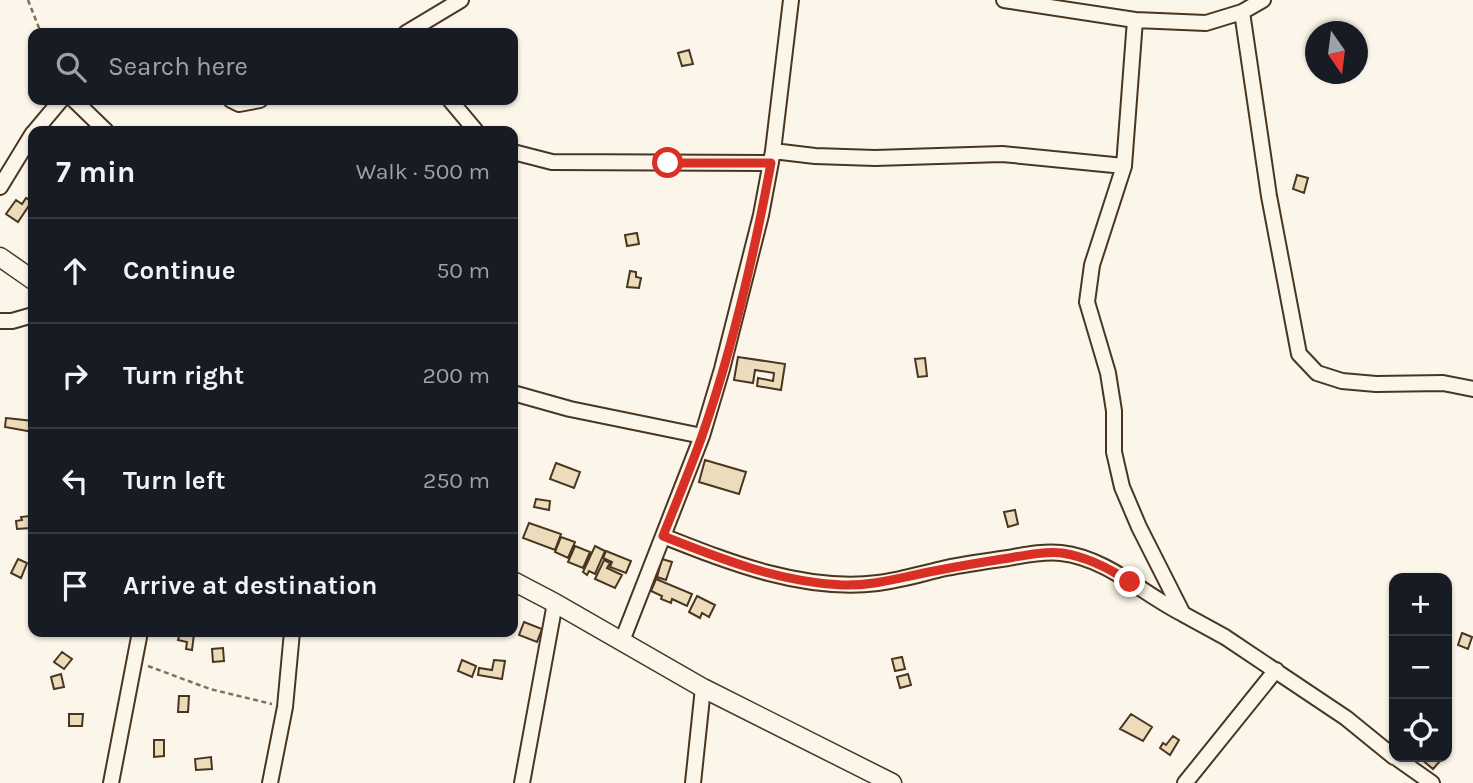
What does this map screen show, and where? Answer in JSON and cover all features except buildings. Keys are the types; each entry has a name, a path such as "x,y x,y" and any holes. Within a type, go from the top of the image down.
{"main road":[{"path":"0,257 28,277"},
{"path":"518,584 703,688 886,781"}],"street":[{"path":"414,28 461,0"},
{"path":"622,641 702,436 749,267 772,157 791,0"},
{"path":"1004,0 1135,20 1206,23 1242,12 1263,0"},
{"path":"1242,12 1267,184 1299,354 1317,373 1342,381 1376,384 1443,383 1473,389"},
{"path":"1135,20 1124,166 1092,265 1087,302 1108,373 1114,411 1114,452 1122,487 1183,614"},
{"path":"39,126 57,105"},
{"path":"79,105 101,126"},
{"path":"454,105 472,126"},
{"path":"0,187 28,142"},
{"path":"518,153 552,162 1002,154 1124,166"},
{"path":"0,321 28,316"},
{"path":"518,394 570,409 702,436"},
{"path":"663,536 751,569 842,585 880,583 955,566 1024,555 1060,553 1089,559 1112,570 1157,601 1276,670 1346,718 1389,753"},
{"path":"522,783 555,603"},
{"path":"111,783 139,637"},
{"path":"270,783 285,707 292,637"},
{"path":"1185,783 1276,670"},
{"path":"693,783 703,688"},
{"path":"1401,762 1432,783"}],"path":[{"path":"27,0 39,28"},
{"path":"134,662 210,689 285,707"}],"route":[{"path":"668,163 771,163 749,267 722,369 702,436 663,536 751,569 842,585 880,583 955,566 1024,555 1060,553 1089,559 1130,582"}]}
